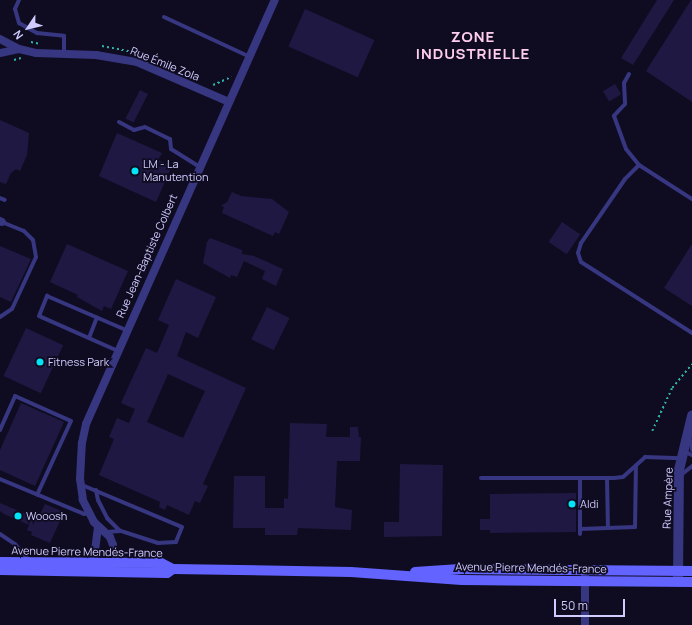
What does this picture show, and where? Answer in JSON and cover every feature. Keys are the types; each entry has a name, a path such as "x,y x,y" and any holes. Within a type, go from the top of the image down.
{"main road":[{"name":"Avenue Pierre Mendés-France","path":"0,562 30,561 93,567"},
{"name":"Avenue Pierre Mendés-France","path":"0,570 113,567 167,573 173,569 370,574 462,580 684,582"},
{"name":"Avenue Pierre Mendés-France","path":"370,574 460,569 686,571"}],"street":[{"name":"Rue Jean-Baptiste Colbert","path":"107,532 98,527 88,513 81,485 82,443 86,424 126,330 275,0"},
{"name":"Rue Émile Zola","path":"0,39 19,49 64,56 96,55 137,62 229,102"},
{"name":"Rue Émile Zola","path":"0,53 19,49"},
{"name":"Rue Ampère","path":"684,582 686,571 679,476 687,454 692,416"},
{"path":"93,567 98,527"},
{"path":"107,532 113,545 113,567"},
{"path":"585,570 585,625"}],"lane":[{"path":"19,0 15,9 19,23 37,32 64,36 64,56"},
{"path":"164,17 250,56"},
{"path":"629,74 624,83 625,104 614,116 626,149 639,165 692,198"},
{"path":"119,122 134,130 145,127 170,139 171,149 200,167"},
{"path":"639,165 625,179 581,243 578,253 581,262 692,334"},
{"path":"0,198 5,200"},
{"path":"0,317 12,309 36,257 33,240 24,231 1,221"},
{"path":"118,351 39,316 47,296 126,330"},
{"path":"89,338 97,317"},
{"path":"0,430 15,396 71,421 37,495"},
{"path":"480,478 622,477 645,457 687,454 692,441"},
{"path":"580,478 580,532 608,528 635,527 636,466"},
{"path":"679,476 692,466"},
{"path":"607,478 608,528"},
{"path":"0,479 84,514 88,513"},
{"path":"81,485 182,527 176,542 170,543 158,543 120,531 107,532"},
{"path":"96,490 98,500 107,518 120,531"},
{"path":"0,534 15,544 30,561"}],"path":[{"path":"652,431 672,388 692,364"}],"building":[{"path":"657,0 674,0 633,65 621,58"},
{"path":"692,0 692,102 646,71"},
{"path":"305,9 374,40 358,77 288,46"},
{"path":"615,84 621,94 609,101 603,91"},
{"path":"140,90 148,94 133,123 125,119"},
{"path":"0,120 29,133 27,155 20,171 16,169 11,173 6,184 0,182"},
{"name":"LM - La Manutention","path":"117,133 162,153 158,160 172,166 156,202 99,176"},
{"path":"232,192 241,196 272,199 289,212 279,234 275,232 273,236 222,213 224,207 221,206 227,202"},
{"path":"562,222 580,234 567,254 549,242"},
{"path":"210,238 242,250 242,254 254,256 283,269 276,286 262,279 265,271 244,261 237,277 231,275 230,278 203,263 207,242"},
{"path":"67,244 128,271 111,309 104,306 102,311 77,297 78,295 50,282"},
{"path":"692,244 692,306 664,288"},
{"path":"0,246 31,259 11,302 0,297"},
{"path":"176,279 216,297 198,338 186,332 177,356 246,388 203,484 208,486 200,503 195,501 189,515 167,505 165,510 159,507 160,502 99,475 114,439 109,437 117,418 129,423 135,409 121,403 146,348 157,353 169,325 158,320","holes":["168,374 205,391 183,438 147,422"]},
{"path":"267,307 289,318 274,350 251,339"},
{"path":"26,328 63,345 41,393 4,376"},
{"path":"21,403 64,422 35,486 0,470 0,450"},
{"path":"290,423 327,424 326,437 350,437 350,427 358,427 359,437 361,437 360,461 337,461 335,507 352,510 351,530 298,528 297,535 265,535 265,528 233,528 234,476 265,476 265,508 284,508 284,498 288,499"},
{"path":"400,464 443,465 442,536 384,537 384,522 399,522"},
{"path":"576,493 576,532 490,533 490,530 480,530 480,519 490,519 490,494"},
{"path":"0,503 38,519 45,504 64,512 50,543 31,535 32,532 27,530 29,525 0,511"}],"place":[{"name":"LM - La Manutention","path":"135,171"},
{"name":"Fitness Park","path":"40,362"},
{"name":"Aldi","path":"572,504"},
{"name":"Wooosh","path":"18,516"}],"district":[{"name":"ZONE INDUSTRIELLE","path":"473,44"}]}
